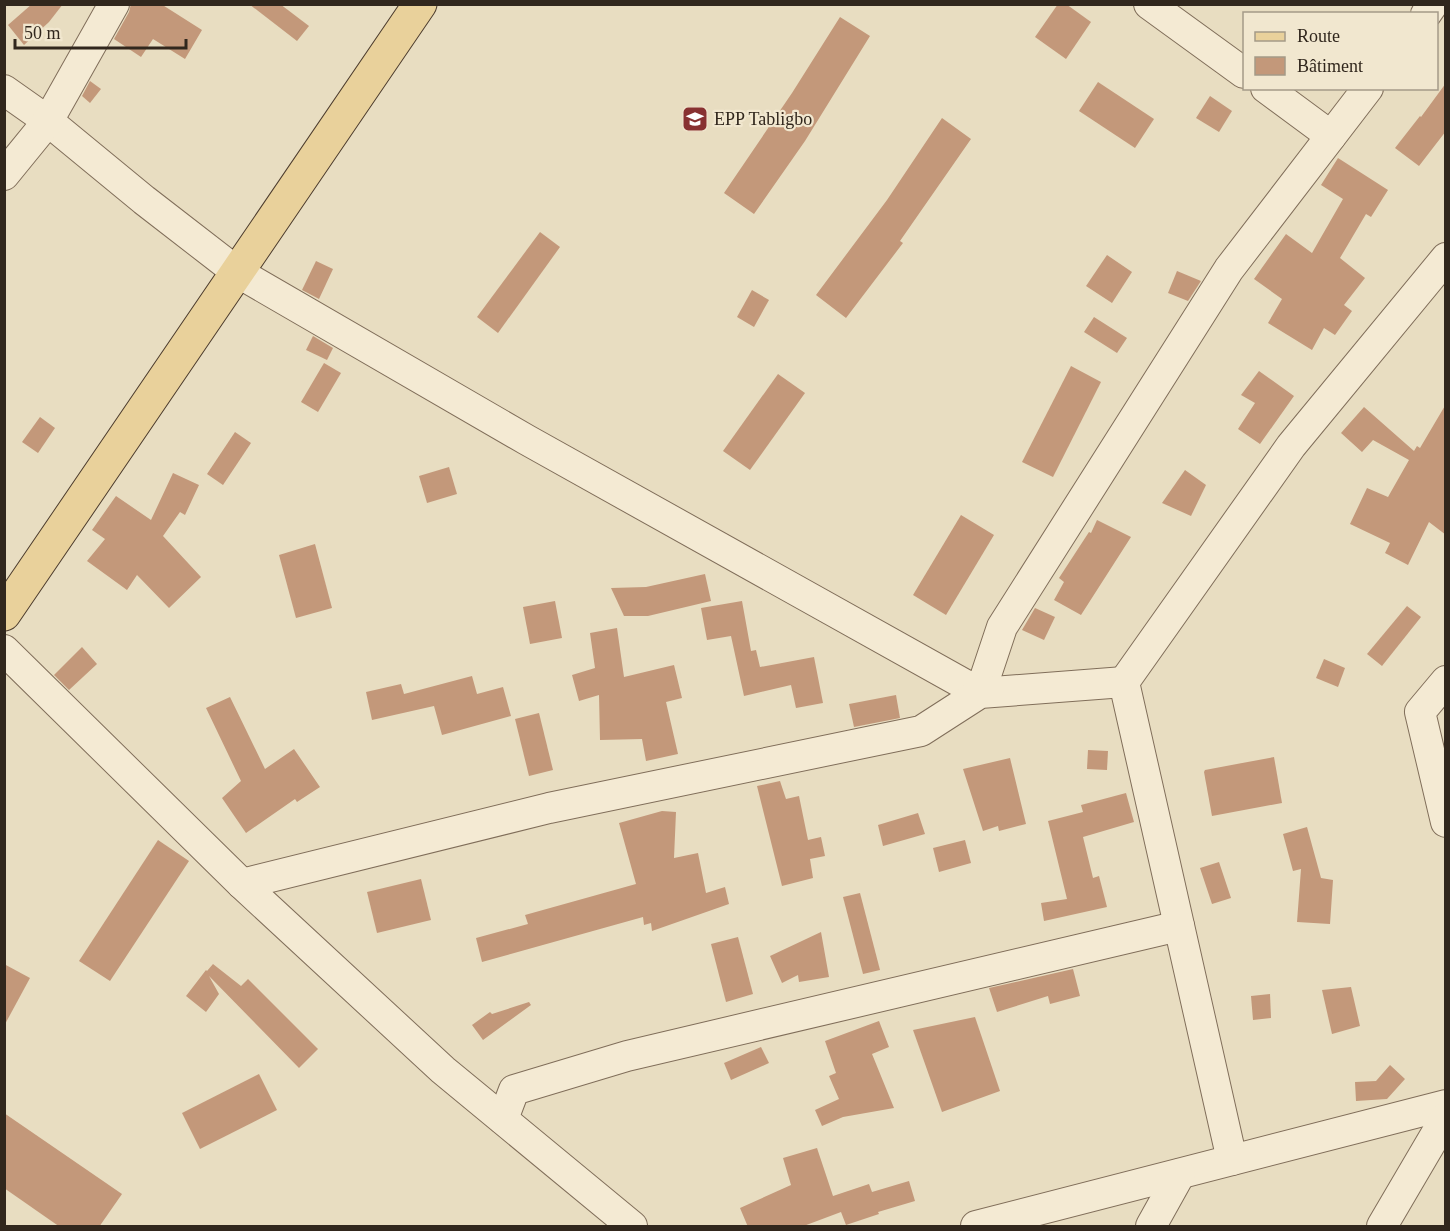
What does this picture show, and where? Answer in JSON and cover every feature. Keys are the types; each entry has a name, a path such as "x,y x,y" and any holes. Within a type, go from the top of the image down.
{"main road":[{"path":"4,614 420,4"}],"street":[{"path":"4,175 48,121 114,4"},
{"path":"1149,4 1243,72"},
{"path":"4,90 48,121 237,272 527,440 980,693"},
{"path":"1269,90 1331,136"},
{"path":"980,693 1002,627 1229,269 1366,90"},
{"path":"1232,1160 1125,682 1291,446 1446,258"},
{"path":"4,650 242,884 443,1070 632,1227"},
{"path":"1446,681 1420,712 1446,822"},
{"path":"242,884 549,808 921,731 980,693 1125,682"},
{"path":"503,1119 514,1090 627,1056 1179,926"},
{"path":"976,1227 1446,1106"},
{"path":"1382,1227 1446,1117"},
{"path":"1151,1227 1179,1174"}],"building":[{"path":"32,4 63,4 49,22 24,45 8,25"},
{"path":"131,4 161,4 202,30 185,59 153,39 141,57 114,39"},
{"path":"249,4 280,4 309,26 297,41"},
{"path":"1058,4 1066,4 1091,22 1066,59 1035,37"},
{"path":"840,17 870,36 805,141 754,214 724,193"},
{"path":"90,81 101,89 90,103 82,96"},
{"path":"1098,82 1154,119 1135,148 1079,111"},
{"path":"1446,83 1446,131 1419,166 1395,148"},
{"path":"1210,96 1232,111 1219,132 1196,118"},
{"path":"942,118 971,139 900,241 903,243 846,318 816,295 887,200"},
{"path":"1338,158 1388,190 1371,217 1366,214 1340,258 1365,278 1344,305 1352,311 1335,335 1324,328 1312,350 1268,323 1282,299 1254,279 1286,234 1312,253 1343,199 1321,185"},
{"path":"540,232 560,247 498,333 477,317"},
{"path":"1107,255 1132,272 1112,303 1086,286"},
{"path":"316,261 333,269 319,299 302,290"},
{"path":"1177,271 1201,281 1188,301 1168,293"},
{"path":"752,290 769,300 754,327 737,317"},
{"path":"1094,317 1127,338 1117,353 1084,332"},
{"path":"313,336 333,348 327,360 306,350"},
{"path":"324,363 341,373 318,412 301,402"},
{"path":"1071,366 1101,382 1053,477 1022,462"},
{"path":"1259,371 1294,396 1260,444 1238,429 1255,403 1241,395"},
{"path":"778,374 805,393 750,470 723,451"},
{"path":"1446,404 1446,535 1429,522 1408,565 1385,553 1390,543 1350,524 1367,488 1388,497 1409,460 1373,440 1362,452 1341,433 1364,407 1414,451 1417,446 1420,448"},
{"path":"40,417 55,428 38,453 22,442"},
{"path":"235,432 251,443 223,485 207,474"},
{"path":"449,467 457,494 427,503 419,476"},
{"path":"1185,470 1206,485 1191,516 1162,503"},
{"path":"173,473 199,485 185,515 180,512 163,536 201,577 169,608 137,575 127,590 87,561 105,539 92,530 116,496 151,520"},
{"path":"961,515 994,535 946,615 913,595"},
{"path":"1097,520 1131,537 1081,615 1054,600 1064,582 1059,578 1089,532 1091,533"},
{"path":"315,544 332,608 296,618 279,555"},
{"path":"705,574 711,601 648,616 624,616 611,588 646,587"},
{"path":"555,601 562,638 530,644 523,607"},
{"path":"742,601 751,651 756,650 760,667 814,657 823,703 796,708 791,685 744,696 731,636 707,640 701,608"},
{"path":"1407,606 1421,617 1382,666 1367,654"},
{"path":"1035,608 1055,617 1044,640 1022,630"},
{"path":"617,628 624,677 674,665 682,698 666,702 678,754 646,761 642,739 600,740 599,695 579,701 572,675 595,668 590,633"},
{"path":"82,647 97,664 69,690 54,675"},
{"path":"1324,659 1345,668 1338,687 1316,678"},
{"path":"472,676 477,694 503,687 511,716 442,735 434,706 372,720 366,692 401,684 404,694"},
{"path":"896,695 900,718 854,727 849,704"},
{"path":"230,697 265,769 294,749 320,787 297,802 295,799 246,833 222,798 241,781 206,708"},
{"path":"539,713 553,770 529,776 515,719"},
{"path":"1088,750 1108,751 1107,770 1087,769"},
{"path":"1274,757 1282,803 1212,816 1205,770"},
{"path":"1010,758 1026,824 999,831 998,826 983,831 963,769"},
{"path":"780,781 786,799 799,796 808,840 821,837 825,856 810,859 813,878 782,886 757,786"},
{"path":"1126,793 1134,822 1083,837 1093,878 1099,876 1107,907 1044,921 1041,903 1067,899 1048,821 1083,812 1081,805"},
{"path":"662,811 676,812 674,858 698,853 706,893 725,887 729,904 652,931 651,923 644,925 643,917 482,962 476,938 528,924 525,915 636,884 619,823"},
{"path":"918,813 925,834 883,846 878,825"},
{"path":"1307,827 1321,878 1333,880 1330,924 1297,922 1301,869 1293,871 1283,834"},
{"path":"158,840 189,861 110,981 79,961"},
{"path":"965,840 971,863 939,872 933,848"},
{"path":"1219,862 1231,898 1212,904 1200,868"},
{"path":"421,879 431,920 377,933 367,892"},
{"path":"860,893 880,970 863,974 843,897"},
{"path":"821,932 829,977 799,982 798,975 782,983 770,956"},
{"path":"738,937 753,994 726,1002 711,944"},
{"path":"4,964 30,978 4,1026"},
{"path":"213,964 241,986 248,979 318,1049 299,1068 209,976 219,994 206,1012 186,996"},
{"path":"1073,969 1080,996 1050,1004 1048,996 997,1012 989,988"},
{"path":"1351,987 1360,1026 1332,1034 1322,990"},
{"path":"1270,994 1271,1018 1253,1020 1251,996"},
{"path":"529,1002 531,1005 483,1040 472,1025 490,1012 492,1014"},
{"path":"975,1017 1000,1091 942,1112 913,1030"},
{"path":"879,1021 889,1047 872,1054 894,1108 843,1117 822,1126 815,1110 839,1099 829,1076 836,1073 825,1041"},
{"path":"761,1047 769,1063 731,1080 724,1063"},
{"path":"1390,1065 1405,1079 1387,1099 1356,1101 1355,1082 1376,1081"},
{"path":"259,1074 277,1110 200,1149 182,1113"},
{"path":"4,1113 122,1194 99,1227 60,1227 4,1188"},
{"path":"817,1148 833,1196 869,1184 872,1192 909,1181 915,1201 846,1225 841,1212 801,1227 748,1227 740,1208 791,1185 783,1158"}],"place":[{"name":"EPP Tabligbo","path":"695,119"}]}
